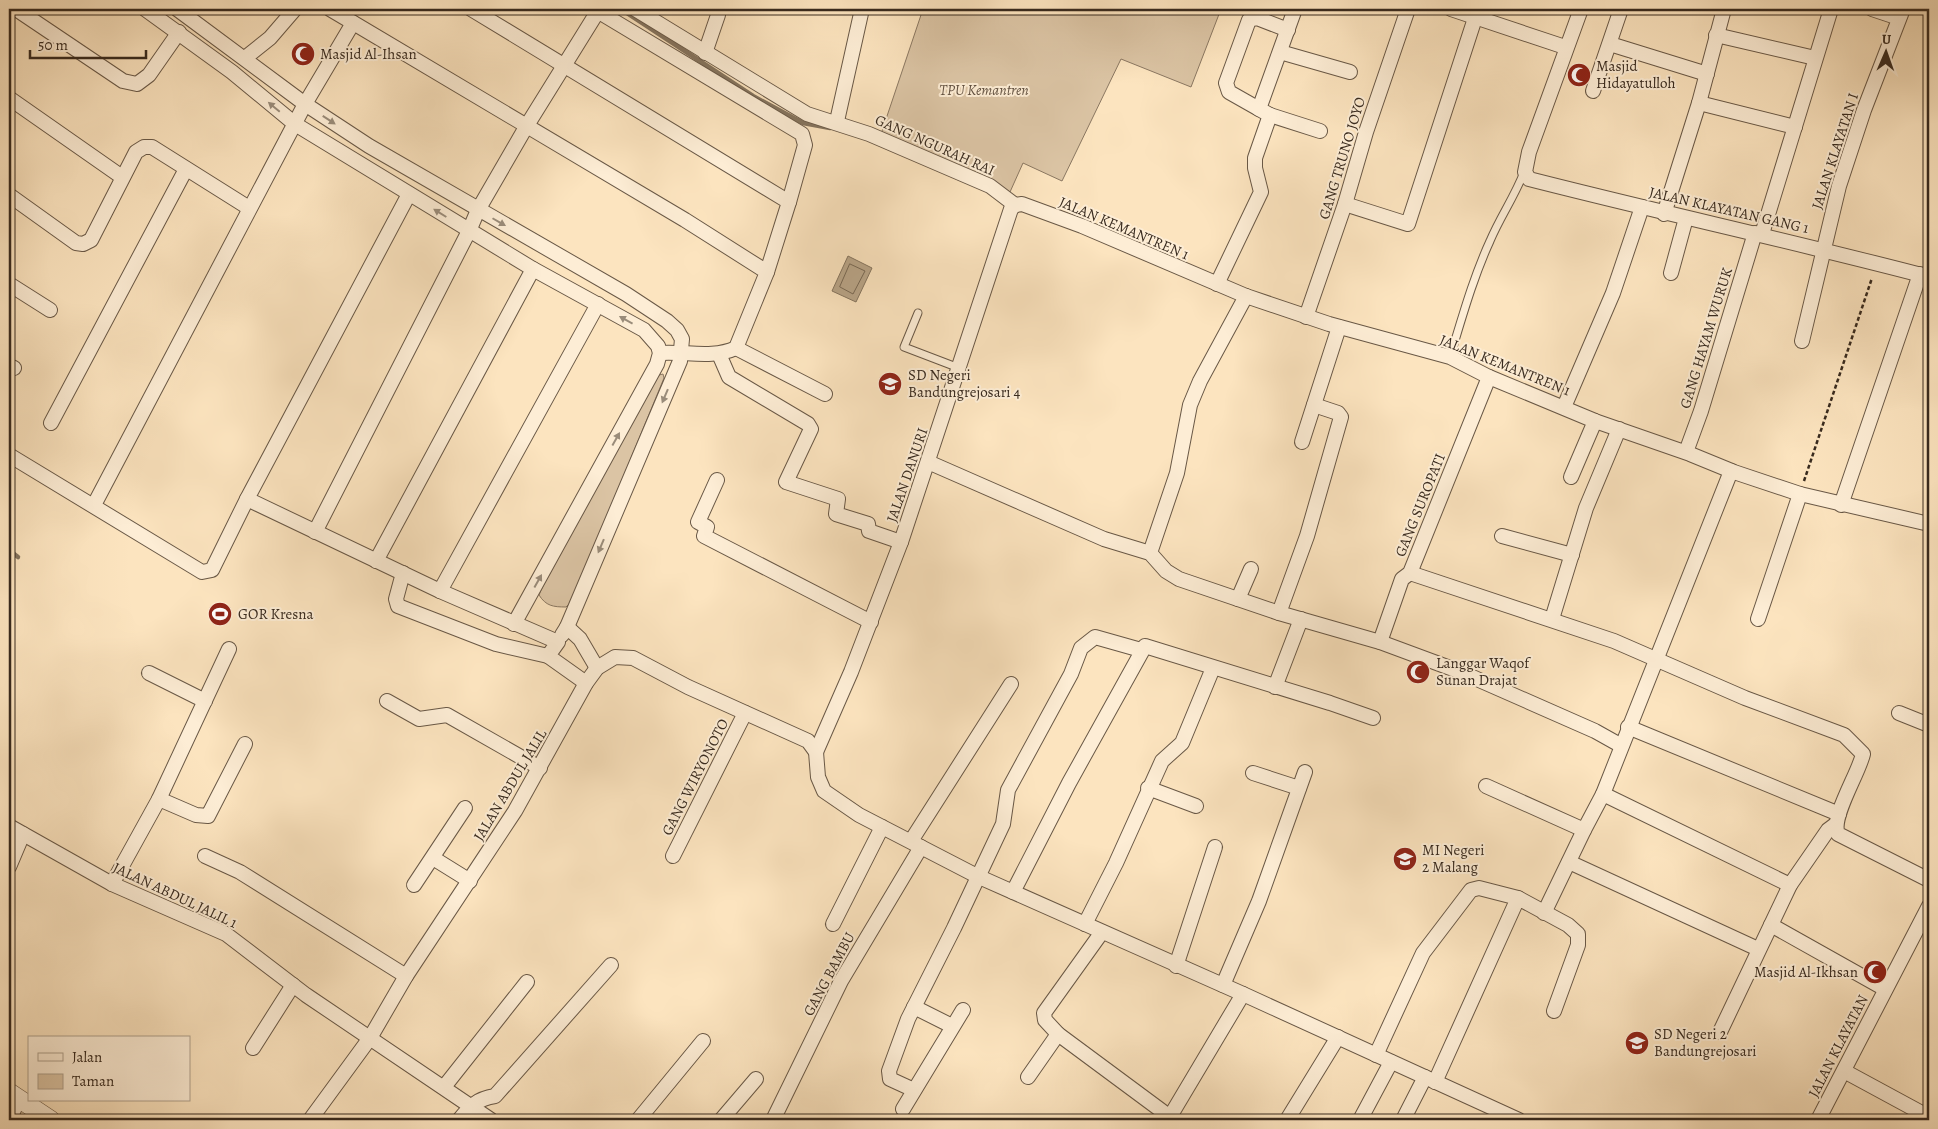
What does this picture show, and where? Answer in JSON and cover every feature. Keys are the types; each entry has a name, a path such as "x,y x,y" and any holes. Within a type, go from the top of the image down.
{"street":[{"path":"16,9 123,81 137,84 149,75 179,32"},
{"path":"144,9 179,32 295,124 469,231 533,269 644,330 653,338 660,353 657,364 514,624"},
{"path":"177,9 305,104 369,146 626,294 667,321 677,330 682,339 682,351 567,627 548,656"},
{"path":"245,58 270,38 295,9"},
{"path":"330,9 685,220 767,272"},
{"path":"471,9 789,202"},
{"name":"GANG NGURAH RAI","path":"635,9 807,114 837,122 990,186 1015,205"},
{"path":"837,122 862,9"},
{"path":"1217,284 1261,192 1254,168 1255,158 1264,112 1280,52 1295,9"},
{"name":"GANG TRUNO JOYO","path":"1306,317 1346,204 1369,123 1408,9"},
{"path":"1451,9 1477,13 1565,47"},
{"path":"1525,172 1529,152 1565,47 1581,9"},
{"path":"1593,92 1621,9"},
{"path":"1664,214 1699,103 1724,9"},
{"name":"GANG HAYAM WURUK","path":"1686,452 1702,411 1795,127 1831,9"},
{"path":"1872,9 1901,14"},
{"path":"315,532 478,210 526,127 565,66 596,10 802,134 805,140 804,151 767,272 736,348"},
{"path":"1346,204 1408,224 1477,13"},
{"name":"JALAN KLAYATAN I","path":"1802,341 1839,186 1860,120 1901,14"},
{"path":"705,53 718,15"},
{"path":"1288,30 1258,18 1249,20 1226,83 1229,92 1264,112 1320,131"},
{"path":"94,505 249,208 305,104 353,23"},
{"path":"192,42 203,30"},
{"path":"1716,36 1815,58"},
{"path":"1610,44 1706,74"},
{"path":"1280,52 1350,72"},
{"path":"9,98 122,177"},
{"path":"1699,103 1795,127"},
{"path":"358,162 369,146"},
{"path":"9,195 76,243 83,244 91,240 136,152 144,147 152,147 249,208"},
{"path":"51,423 186,169"},
{"name":"JALAN KLAYATAN GANG 1","path":"1525,172 1529,179 1664,214 1823,248 1925,275"},
{"path":"9,455 202,572 207,573 212,570 247,499 409,194"},
{"name":"JALAN KEMANTREN 1","path":"1015,205 1022,204 1082,226 1246,296 1306,317 1450,357 1489,377 1595,421 1686,452 1731,471 1800,494 1929,524"},
{"name":"JALAN DANURI","path":"816,752 871,622 901,542 1011,209 1015,205"},
{"path":"1564,407 1613,293 1642,207"},
{"path":"1671,272 1686,218"},
{"path":"376,562 533,269"},
{"path":"1842,505 1925,275"},
{"path":"9,284 50,310"},
{"path":"1150,554 1177,473 1190,405 1200,381 1246,296"},
{"path":"440,591 598,304"},
{"path":"1302,442 1339,327"},
{"path":"660,353 682,351 719,354 736,348 825,394"},
{"path":"719,354 729,378 808,424 811,429 786,482 838,498 836,514 868,524 869,530 901,542"},
{"name":"GANG SUROPATI","path":"1380,642 1402,579 1410,573 1489,377"},
{"path":"1279,613 1307,536 1341,417 1338,413 1314,405"},
{"path":"1571,477 1595,421"},
{"path":"1552,619 1586,508 1619,429"},
{"path":"928,462 1104,539 1150,554 1166,571 1179,579 1279,613 1380,642 1461,672 1596,731 1620,745"},
{"path":"1544,912 1602,794 1731,471"},
{"path":"717,480 698,522 707,527 704,536 871,622"},
{"path":"1758,618 1800,494"},
{"path":"247,499 402,574 558,642"},
{"path":"1502,536 1572,555"},
{"path":"1238,599 1251,569"},
{"path":"1410,573 1552,619 1655,658 1745,698 1835,731 1856,745 1863,754 1860,766 1837,819 1790,885 1720,1032"},
{"path":"402,574 396,599 398,606 402,609 496,644 548,656 586,683"},
{"path":"1275,687 1301,619"},
{"path":"567,627 580,639 597,668"},
{"path":"914,1090 890,1079 888,1071 914,1007 954,928 976,876 1002,824 1008,790 1072,674 1081,648 1095,637 1141,650"},
{"path":"1013,892 1141,650 1148,645 1213,668 1330,702 1373,718"},
{"path":"112,884 159,799 229,649"},
{"name":"JALAN ABDUL JALIL","path":"310,1120 370,1038 406,976 470,881 540,768 586,683 597,668 615,658 633,658 688,687 808,741 816,752"},
{"path":"1084,924 1116,863 1148,788 1162,761 1182,743 1213,668"},
{"path":"149,673 205,701"},
{"name":"GANG BAMBU","path":"773,1120 841,982 916,844 1012,684"},
{"path":"386,701 419,719 447,716 540,768"},
{"name":"GANG WIRYONOTO","path":"673,856 745,713"},
{"path":"1899,713 1929,725"},
{"path":"1628,727 1837,819"},
{"path":"159,799 196,815 208,816 245,744"},
{"path":"816,752 818,777 824,791 859,815 976,876 1338,1037 1430,1080 1502,1117 1518,1120"},
{"path":"1223,985 1259,901 1305,772"},
{"path":"1253,773 1299,788"},
{"path":"1486,786 1584,830"},
{"path":"1148,788 1196,806"},
{"path":"1602,794 1790,885"},
{"path":"414,885 465,808"},
{"path":"1837,819 1838,834 1929,880"},
{"name":"JALAN ABDUL JALIL 1","path":"9,826 112,884 226,934 293,984 490,1120"},
{"path":"833,924 882,827"},
{"path":"9,867 22,834"},
{"path":"1176,966 1215,847"},
{"path":"205,856 240,872 406,976"},
{"path":"433,858 470,881"},
{"path":"1569,862 1758,949"},
{"path":"1376,1055 1423,953 1471,890 1478,888 1518,898 1574,928 1579,939 1554,1011"},
{"path":"1402,1120 1430,1080 1518,898"},
{"name":"JALAN KLAYATAN","path":"1818,1120 1885,989 1928,911"},
{"path":"1771,924 1885,989"},
{"path":"1102,932 1044,1013 1045,1020 1058,1034 1169,1118 1243,994"},
{"path":"458,1120 470,1105 480,1099 495,1096 611,966"},
{"path":"444,1087 527,982"},
{"path":"253,1048 293,984"},
{"path":"914,1007 952,1026"},
{"path":"903,1109 963,1010"},
{"path":"1028,1077 1058,1034"},
{"path":"1287,1120 1338,1037"},
{"path":"638,1120 703,1041"},
{"path":"1360,1120 1391,1062"},
{"path":"1844,1071 1929,1116"},
{"path":"721,1120 756,1078"},
{"path":"9,1120 14,1096 51,1120"}],"lane":[{"path":"1450,357 1475,276 1491,239 1525,172"},
{"path":"918,313 904,347 959,368"}],"path":[{"path":"1800,494 1878,262"}],"green space":[{"name":"TPU Kemantren","path":"923,9 1221,9 1191,87 1121,59 1062,181 1023,163 1010,192 884,136 882,131"},
{"path":"663,374 664,378 572,601 566,607 547,604 539,595 542,588 655,380 659,375"}],"water":[{"path":"848,256 872,268 856,302 832,291"}],"waterway":[{"path":"621,9 753,96 803,123 830,128"},
{"path":"9,550 18,557"}],"place":[{"name":"Masjid Al-Ihsan","path":"303,54"},
{"name":"Masjid Hidayatulloh","path":"1579,75"},
{"name":"SD Negeri Bandungrejosari 4","path":"890,384"},
{"name":"GOR Kresna","path":"220,614"},
{"name":"Langgar Waqof Sunan Drajat","path":"1418,672"},
{"name":"MI Negeri 2 Malang","path":"1405,859"},
{"name":"Masjid Al-Ikhsan","path":"1875,972"},
{"name":"SD Negeri 2 Bandungrejosari","path":"1637,1043"}]}
